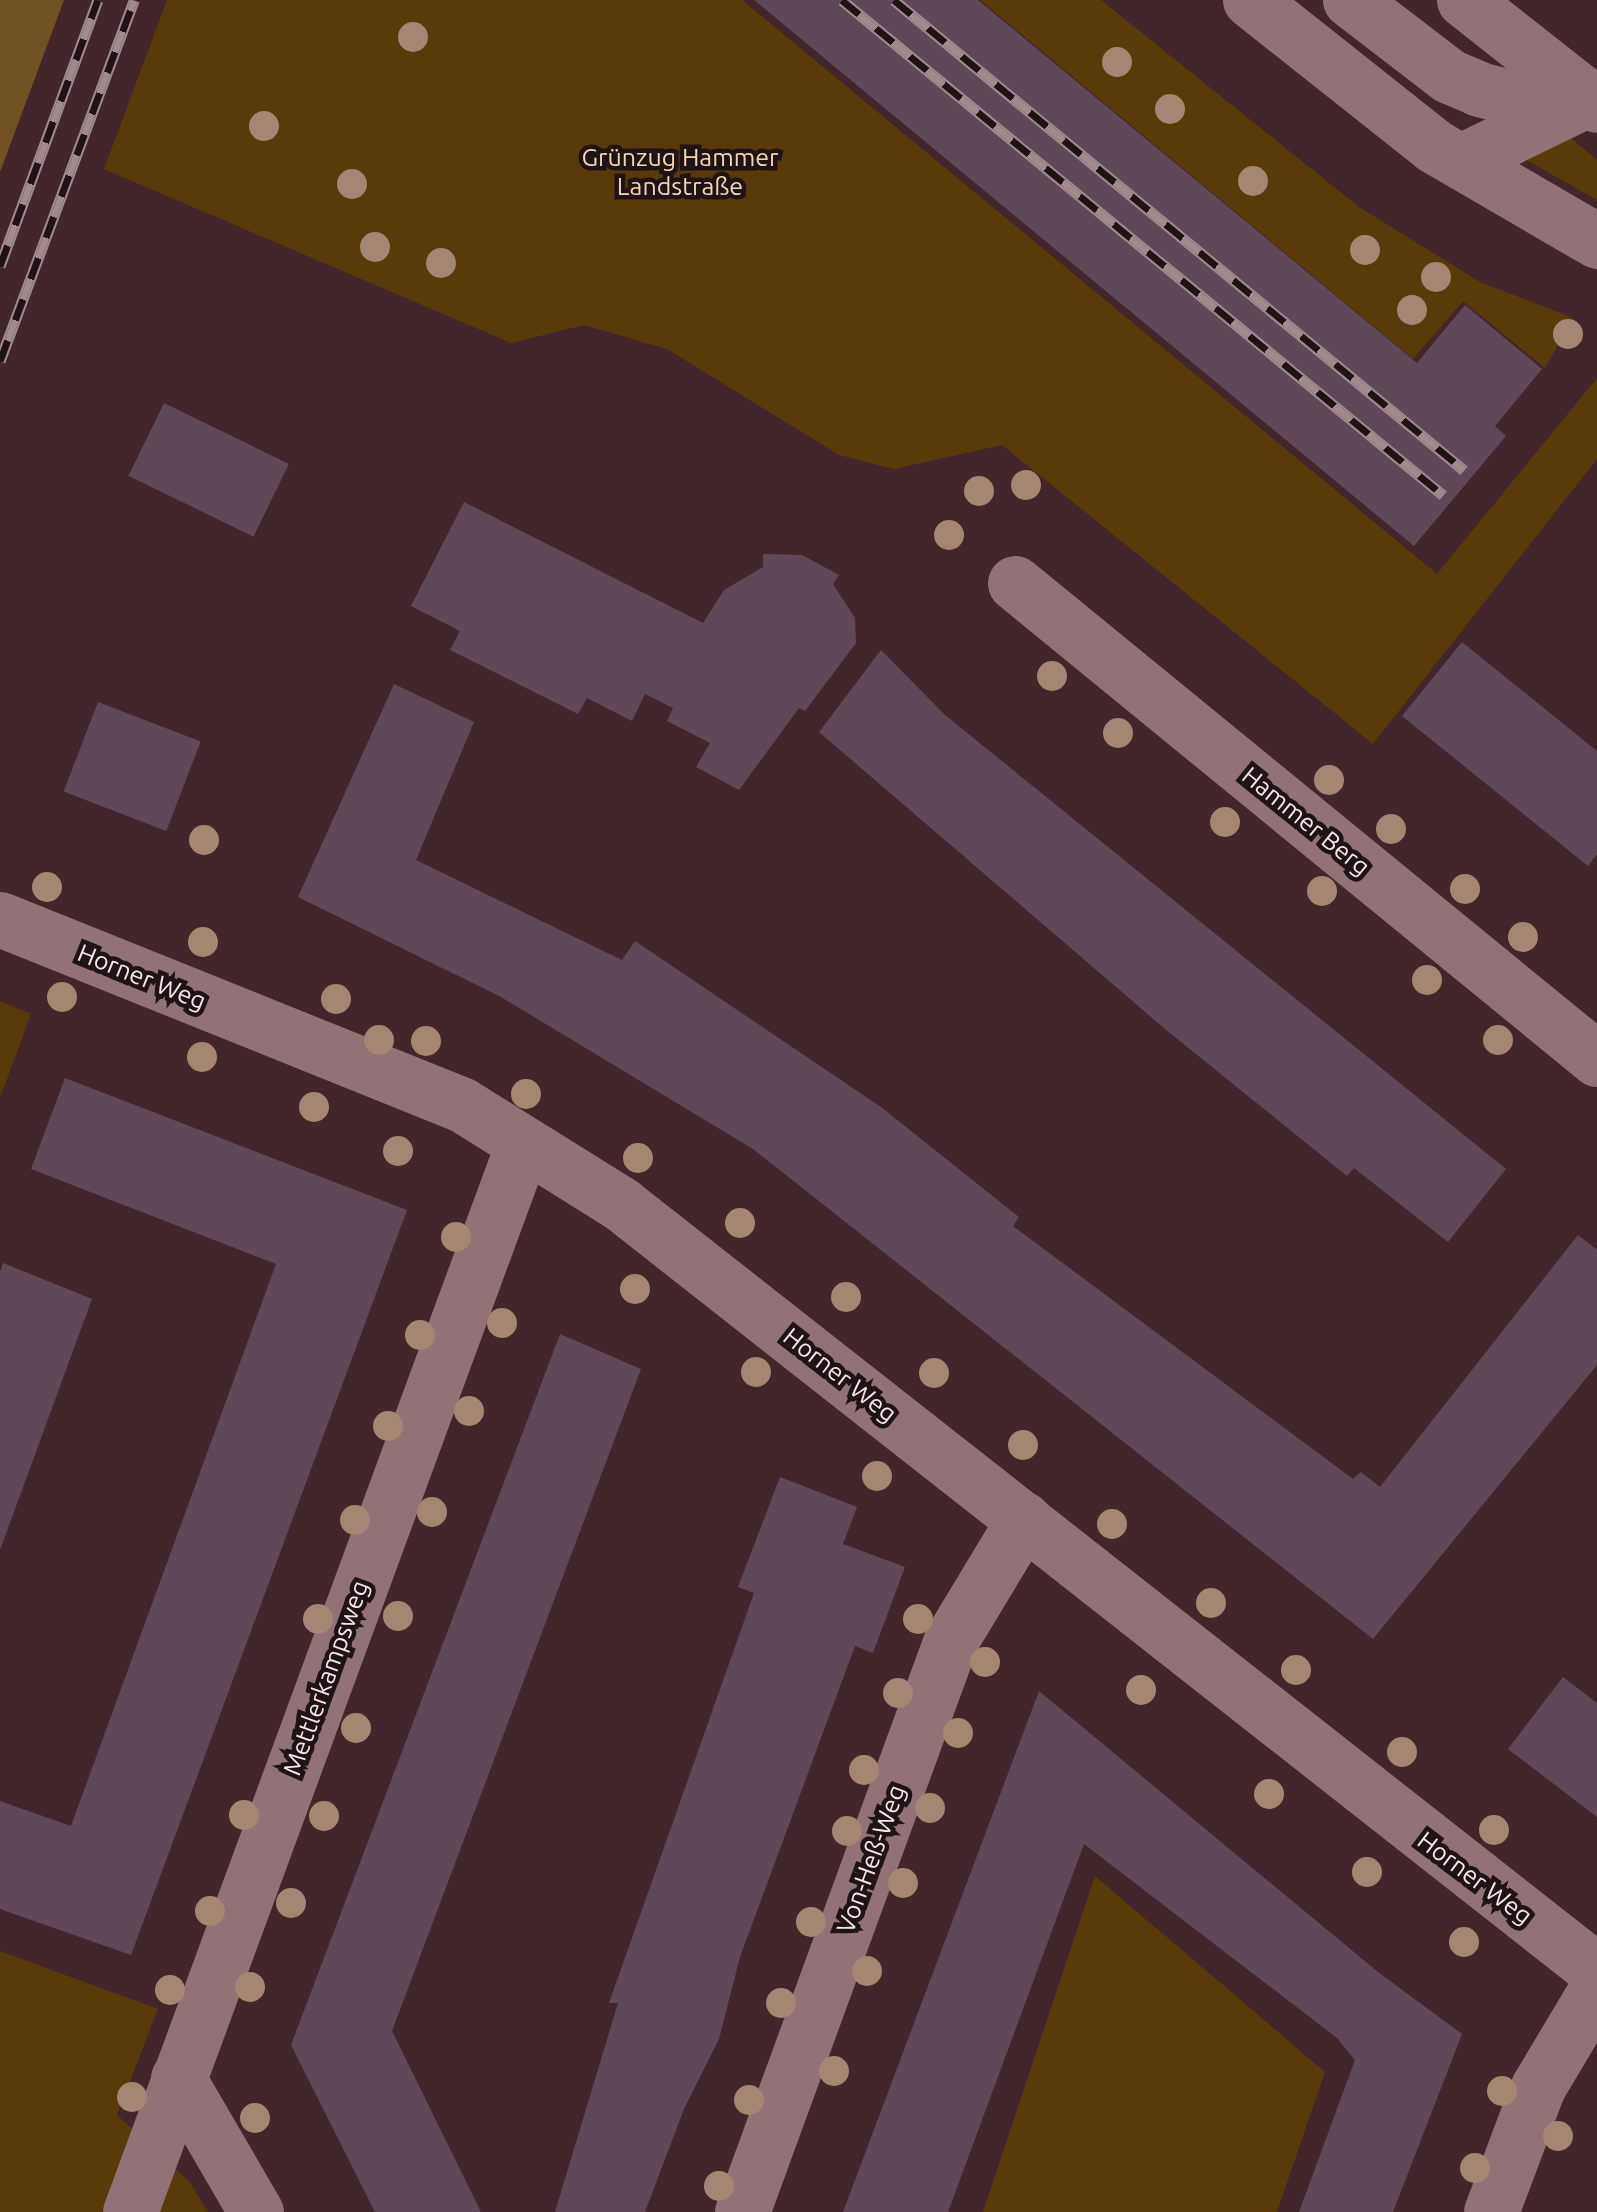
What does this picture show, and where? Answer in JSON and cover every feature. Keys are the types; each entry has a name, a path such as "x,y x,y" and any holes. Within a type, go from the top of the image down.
{"street":[{"path":"1250,0 1461,162 1597,241"},
{"path":"1350,0 1449,76 1478,89 1524,101 1594,99"},
{"path":"1464,0 1594,99"},
{"path":"1461,162 1594,99"},
{"name":"Hammer Berg","path":"1015,583 1597,1059"},
{"name":"Horner Weg","path":"0,919 461,1104 621,1204 1597,1972"},
{"name":"Mettlerkampsweg","path":"130,2212 524,1144"},
{"name":"Von-Heß-Weg","path":"742,2212 951,1640 1024,1518"},
{"path":"1491,2212 1538,2088 1597,1988"},
{"path":"178,2078 256,2212"}],"green space":[{"name":"Grünzug Hammer Landstraße","path":"167,0 742,0 1437,574 1597,378 1597,459 1373,744 1002,445 894,469 839,455 667,349 584,325 511,343 104,169"},
{"path":"980,0 1101,0 1359,207 1480,282 1573,318 1545,368 1463,301 1413,359"},
{"path":"1563,131 1597,160 1597,200 1521,157"},
{"path":"0,1001 31,1014 0,1098"},
{"path":"1095,1876 1325,2072 1277,2212 983,2212"},
{"path":"0,1951 158,2009 117,2115 189,2181 208,2212 0,2212"}],"shaded area":[{"path":"0,0 64,0 0,172"}],"building":[{"path":"754,0 978,0 1417,363 1465,305 1542,369 1495,426 1506,436 1414,546"},
{"path":"164,403 289,464 253,537 128,476"},
{"path":"464,502 703,623 724,590 763,567 763,554 802,555 839,575 833,584 855,618 856,643 805,711 799,708 739,790 696,767 710,743 667,721 673,708 645,694 632,721 587,698 578,714 450,650 460,631 411,606"},
{"path":"1462,642 1597,751 1597,854 1588,866 1402,716"},
{"path":"881,650 945,715 1506,1169 1448,1242 1354,1168 1347,1176 1165,1029 819,732"},
{"path":"394,684 474,722 416,860 622,960 635,941 881,1107 1019,1217 1013,1226 1353,1479 1361,1472 1380,1487 1578,1235 1597,1250 1597,1365 1373,1639 753,1149 501,997 298,897"},
{"path":"98,702 201,741 166,831 64,792"},
{"path":"65,1078 407,1210 131,1955 0,1909 0,1801 71,1826 276,1264 31,1169"},
{"path":"3,1263 92,1299 0,1550 0,1272"},
{"path":"560,1334 641,1369 392,2031 481,2212 375,2212 291,2045"},
{"path":"780,1477 857,1507 843,1544 905,1567 873,1653 855,1646 740,1957 719,2039 684,2109 645,2212 555,2212 618,2003 609,2003 754,1593 738,1587"},
{"path":"1563,1677 1597,1703 1597,1817 1508,1749"},
{"path":"1039,1691 1378,1972 1462,2034 1393,2212 1299,2212 1355,2060 1337,2038 1084,1844 948,2212 843,2212"}],"railway":[{"path":"0,266 98,0"},
{"path":"0,361 134,0"},
{"path":"842,0 1443,495"},
{"path":"894,0 1464,470"}]}
